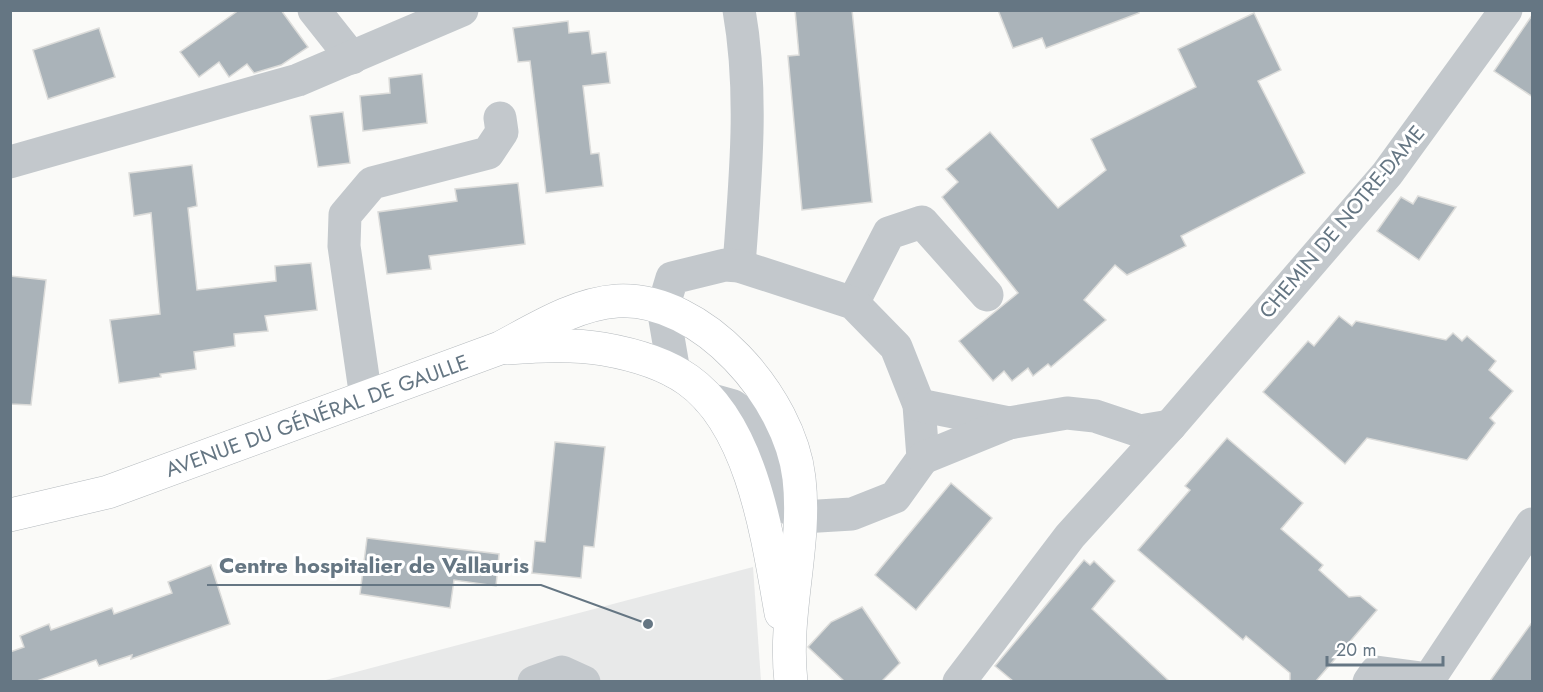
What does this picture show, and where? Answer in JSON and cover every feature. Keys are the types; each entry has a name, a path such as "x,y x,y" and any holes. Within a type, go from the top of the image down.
{"main road":[{"name":"AVENUE DU GÉNÉRAL DE GAULLE","path":"10,515 108,492 500,348 550,321 587,308 667,292 696,324 724,344 772,402 787,431 799,475 802,517 787,650"},
{"path":"500,348 557,346 602,349 643,358 690,381 708,399 742,451 754,489 766,531 791,681"}],"street":[{"path":"314,10 352,58"},
{"path":"10,162 298,80 462,10"},
{"path":"739,10 745,47 747,171 739,266"},
{"name":"CHEMIN DE NOTRE-DAME","path":"959,681 1070,536 1170,426 1387,174 1506,10"},
{"path":"366,398 344,246 345,215 372,183 488,153 502,132 500,118"},
{"path":"853,303 889,233 922,222 987,295"},
{"path":"674,372 667,292 725,265 739,266 853,303 896,347 919,405 923,458"},
{"path":"708,399 733,406 751,420 769,457 783,504 802,517 852,514 895,497 923,458 1009,423 1067,412 1095,416 1140,431 1170,426"},
{"path":"919,405 1009,423"},
{"path":"1369,681 1376,672 1429,679 1533,524"},
{"path":"534,681 562,672 584,681"}],"shaded area":[{"path":"753,567 761,681 322,681"}],"building":[{"path":"239,10 281,10 308,47 281,65 254,73 247,64 229,77 219,62 199,77 180,52"},
{"path":"795,10 852,10 872,202 802,210 788,56 799,55"},
{"path":"998,10 1139,10 1139,13 1046,48 1042,38 1013,48"},
{"path":"1254,13 1281,70 1258,81 1305,173 1181,236 1186,246 1127,275 1115,265 1084,300 1106,320 1051,367 1048,364 1033,376 1028,368 1012,381 1004,371 993,381 959,341 1018,293 942,197 958,182 946,169 990,132 1058,208 1106,170 1091,139 1196,87 1178,49"},
{"path":"1533,14 1533,97 1494,71"},
{"path":"568,21 569,33 589,31 592,54 606,52 610,83 583,86 591,154 599,153 603,186 546,193 530,61 518,62 513,28"},
{"path":"99,28 115,77 48,99 33,50"},
{"path":"422,74 427,123 363,131 360,96 390,93 389,78"},
{"path":"343,112 350,163 318,167 310,116"},
{"path":"192,165 197,206 188,208 197,290 276,281 275,266 311,263 317,310 265,316 268,331 234,334 235,346 194,352 196,369 119,383 110,320 160,314 151,213 134,216 129,173"},
{"path":"518,183 525,244 429,256 431,269 387,274 378,212 457,201 455,189"},
{"path":"1418,196 1456,207 1419,260 1377,231 1401,197 1413,204"},
{"path":"10,276 46,280 31,405 10,404"},
{"path":"1339,316 1352,326 1356,321 1446,340 1453,333 1462,341 1467,336 1496,361 1489,370 1513,391 1490,418 1495,423 1467,460 1367,438 1345,464 1263,392 1308,341 1314,346"},
{"path":"1227,438 1303,503 1281,529 1323,565 1319,570 1349,597 1360,596 1377,610 1316,681 1290,681 1290,673 1246,636 1243,640 1138,550 1190,490 1185,486"},
{"path":"555,442 605,447 594,547 584,546 581,578 532,573 535,541 545,542"},
{"path":"951,483 992,518 916,610 875,575"},
{"path":"367,538 499,554 496,586 454,580 450,608 360,594"},
{"path":"1084,560 1090,565 1094,561 1115,581 1092,609 1169,681 1013,681 995,666"},
{"path":"211,565 230,624 131,659 132,655 99,666 96,660 37,681 10,681 10,652 24,647 20,636 49,624 51,630 112,608 114,614 172,593 168,582"},
{"path":"862,607 900,663 882,681 844,681 808,647 831,622"},
{"path":"1533,621 1533,681 1490,681"}],"place":[{"name":"Centre hospitalier de Vallauris","path":"648,624"}]}
